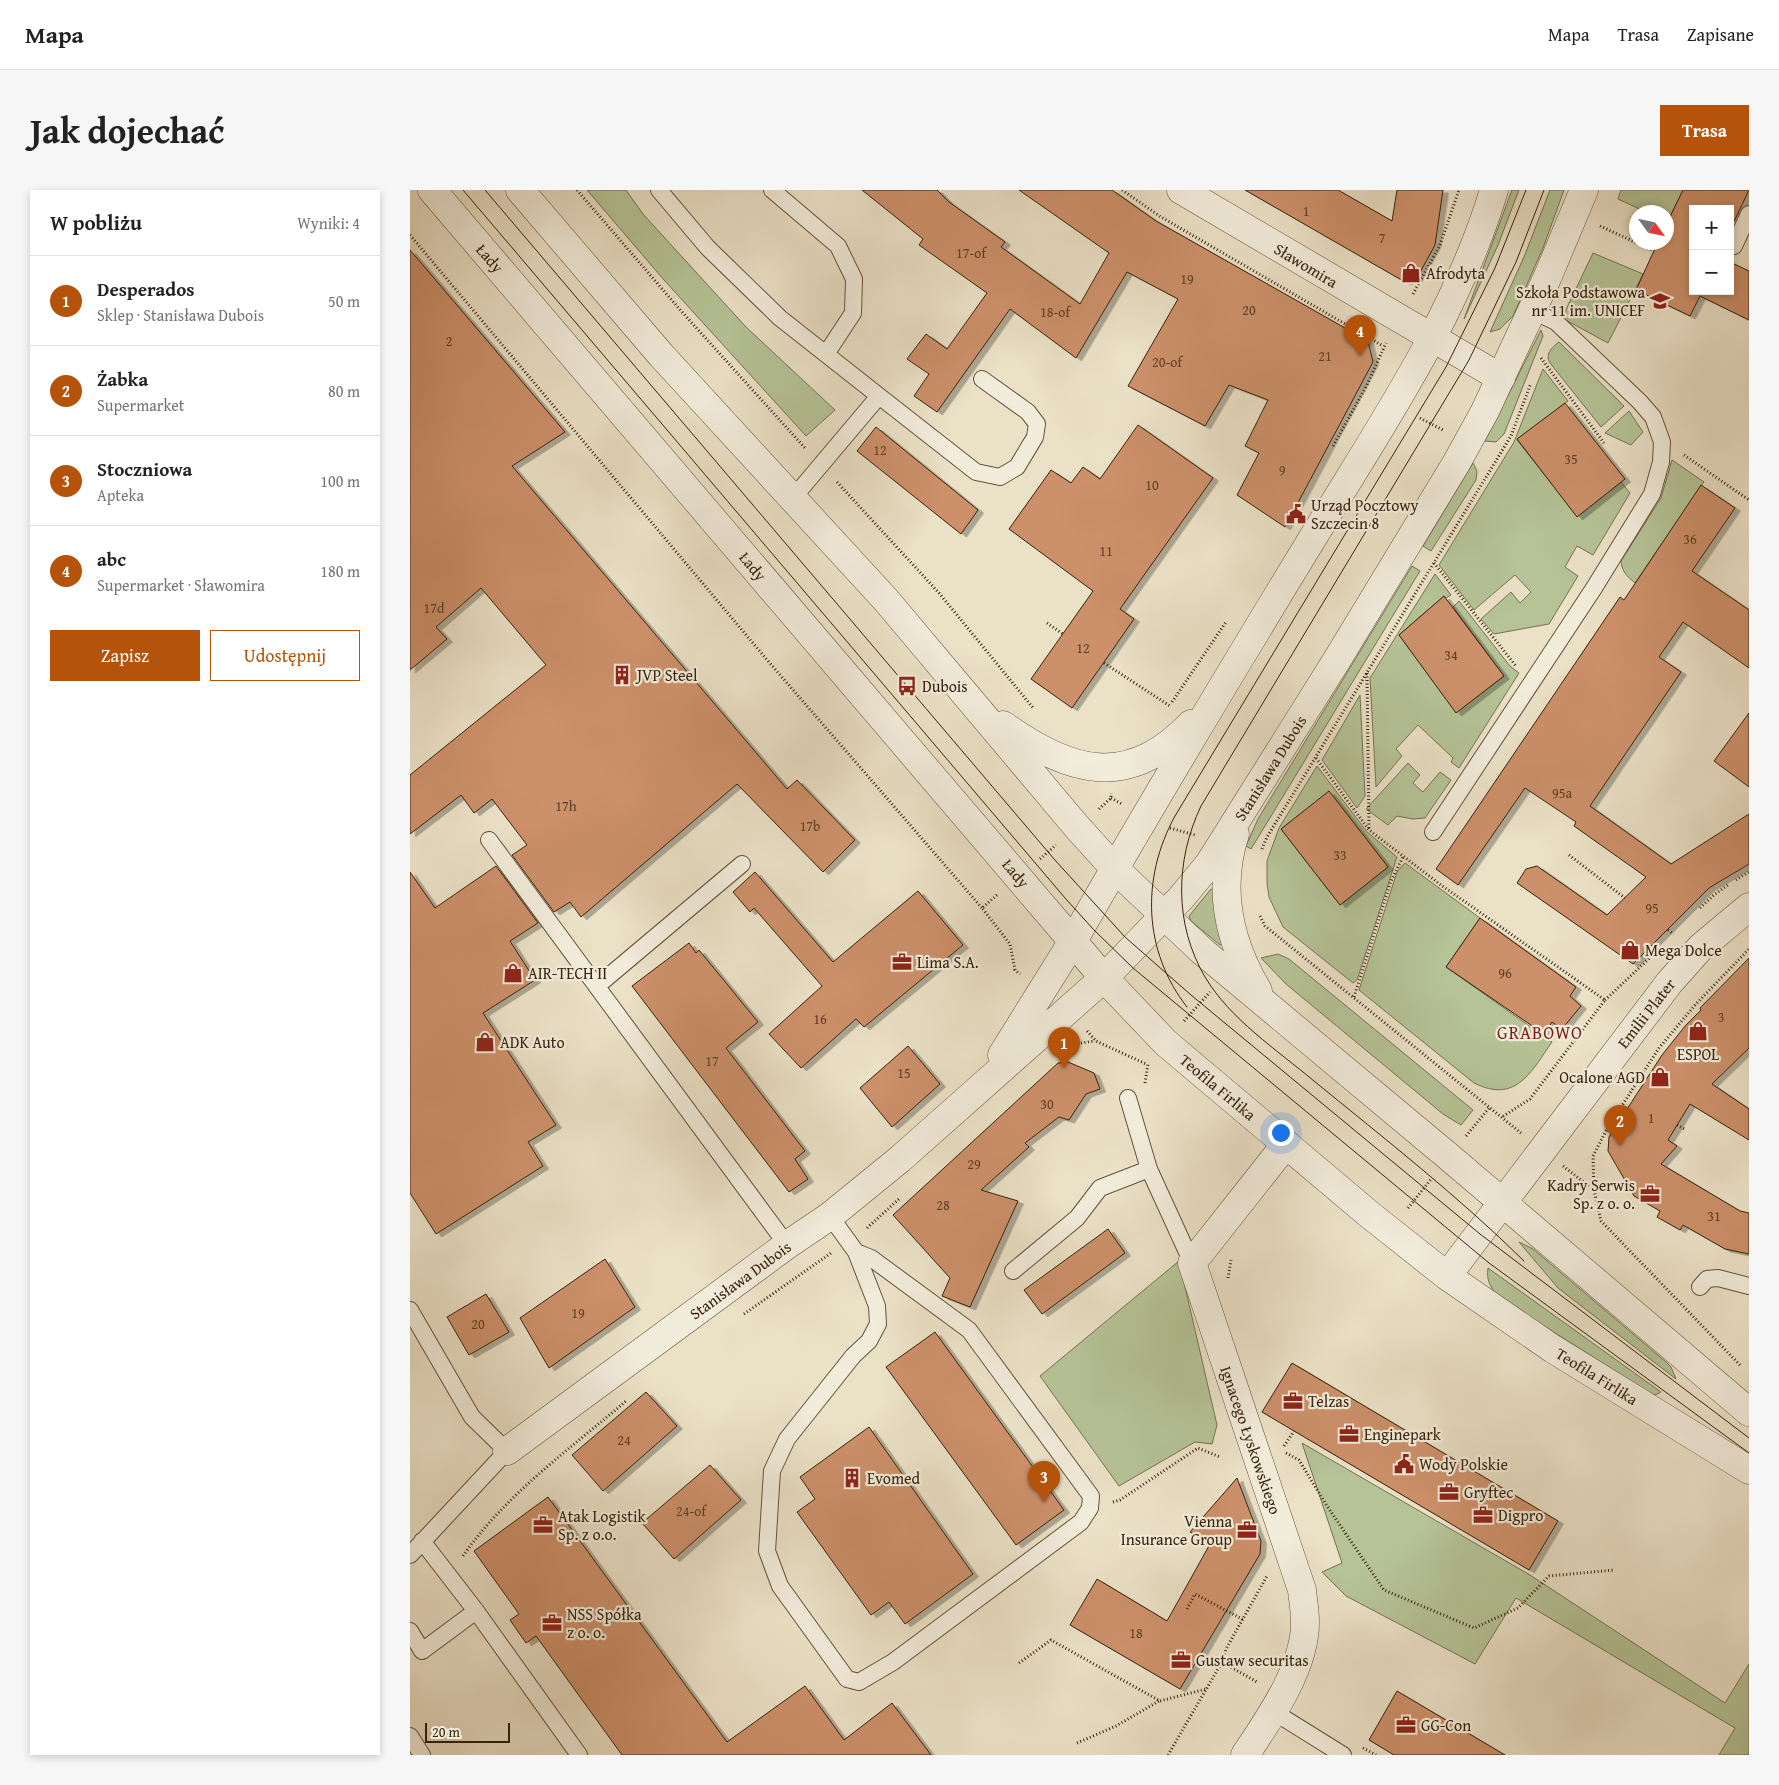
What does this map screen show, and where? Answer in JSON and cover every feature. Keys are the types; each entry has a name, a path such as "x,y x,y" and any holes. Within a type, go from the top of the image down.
{"street":[{"name":"Łady","path":"432,190 1073,941"},
{"path":"520,190 661,355 886,600 973,701 1077,828 1115,869 1164,916 1233,964 1253,983 1275,1012 1749,1412"},
{"name":"Sławomira","path":"1181,190 1431,338"},
{"name":"Stanisława Dubois","path":"965,1100 994,1066 1044,989 1224,684 1395,403 1460,285 1494,190"},
{"name":"Stanisława Dubois","path":"507,1451 787,1245 830,1216 900,1159 1104,978 1164,916 1209,864 1457,462 1500,378 1544,316 1584,190"},
{"path":"1431,338 1500,378"},
{"path":"973,701 1014,733 1061,759 1088,767 1113,767 1144,758 1167,744 1198,717 1224,684"},
{"path":"1233,964 1233,941 1227,908 1226,876 1232,843 1247,805"},
{"name":"Emilii Plater","path":"1503,1204 1668,983 1701,946 1749,906"},
{"name":"Teofila Firlika","path":"1073,941 1104,978 1166,1043 1447,1276 1553,1349 1749,1470"},
{"path":"1192,1263 1286,1144"},
{"path":"1447,1276 1503,1204"},
{"name":"Ignacego Łyskowskiego","path":"1192,1263 1302,1590 1306,1622 1300,1653 1274,1712 1245,1755"}],"lane":[{"path":"659,190 708,248 780,318 976,472 1000,477 1017,468 1035,437 1037,424 1028,412 982,379"},
{"path":"772,190 838,246 854,279 853,313 826,354"},
{"path":"1734,246 1749,214"},
{"path":"1433,832 1652,494 1661,462 1662,442 1653,417 1640,402 1544,316"},
{"path":"793,498 879,396"},
{"path":"489,840 787,1245"},
{"path":"597,986 742,864"},
{"path":"1136,1095 1149,1169 1192,1263"},
{"path":"1013,1271 1077,1218 1100,1188 1149,1169"},
{"path":"830,1216 856,1252 877,1306 878,1324 869,1341 853,1356 787,1439 772,1470 767,1551 780,1586 847,1679 859,1682 893,1662 1081,1522 1090,1508 1091,1496 969,1330 871,1258 856,1252"},
{"path":"1700,1287 1707,1279 1718,1278 1749,1286"},
{"path":"410,1310 472,1417 507,1451 410,1554"},
{"path":"422,1541 476,1611 579,1755"},
{"path":"410,1631 416,1656 476,1611"},
{"path":"1274,1712 1334,1752"},
{"path":"410,1736 422,1755"}],"path":[{"path":"1122,190 1160,217 1384,346"},
{"path":"1410,299 1440,246 1459,190"},
{"path":"1596,233 1604,217"},
{"path":"1600,226 1654,251"},
{"path":"410,235 774,669 982,908 1010,944 1015,970 1044,989"},
{"path":"1538,367 1541,358 1544,316"},
{"path":"1329,454 1366,387 1386,342"},
{"path":"1541,358 1604,443"},
{"path":"1261,853 1267,837 1511,436 1534,375"},
{"path":"1418,416 1446,432"},
{"path":"1680,453 1749,500"},
{"path":"1434,564 1512,664 1533,680"},
{"path":"1165,712 1229,617"},
{"path":"1047,623 1063,634"},
{"path":"1104,662 1170,706"},
{"path":"1367,672 1369,830"},
{"path":"1316,758 1369,830 1403,857 1605,1000 1530,1099 1502,1117"},
{"path":"982,908 1111,798 1113,767"},
{"path":"1163,826 1201,837"},
{"path":"1569,855 1625,898"},
{"path":"1354,997 1391,881 1403,857"},
{"path":"1258,907 1265,926 1489,1108"},
{"path":"1136,1095 1148,1065 1265,926"},
{"path":"1668,930 1674,934"},
{"path":"1742,1367 1601,1222 1594,1190 1593,1156 1629,1094 1659,1048 1696,1004 1749,949"},
{"path":"1096,1041 1148,1065"},
{"path":"1629,1094 1634,1098"},
{"path":"1677,1125 1686,1130"},
{"path":"1226,1288 1231,1259"},
{"path":"1294,1431 1281,1451 1299,1460 1326,1506 1384,1590 1474,1628 1518,1608 1549,1576 1614,1570"},
{"path":"1090,1508 1120,1500 1198,1448 1220,1457"},
{"path":"1042,1479 1048,1474"},
{"path":"1187,1608 1195,1594 1244,1620"},
{"path":"1168,1755 1222,1662 1226,1649 1241,1625"},
{"path":"1019,1664 1051,1640 1160,1701"},
{"path":"1222,1662 1251,1678"},
{"path":"1077,1743 1116,1726 1160,1701 1207,1688"},
{"path":"1362,1747 1376,1755"}],"green space":[{"path":"587,190 626,190 643,214 746,327 835,410 806,436 664,280"},
{"path":"1512,190 1519,190 1498,245 1464,319"},
{"path":"1550,190 1564,190 1543,248 1513,316 1500,329 1490,332 1524,257"},
{"path":"1621,190 1683,190 1674,209 1674,205 1631,205 1618,199"},
{"path":"1593,253 1643,274 1608,343 1562,318"},
{"path":"1541,330 1543,336 1504,434 1496,442 1485,441"},
{"path":"1559,342 1624,406 1601,427 1550,363 1548,357 1550,351"},
{"path":"1543,369 1568,401 1517,440 1577,516 1621,482 1630,493 1593,555 1577,546 1565,567 1578,576 1549,624 1494,634 1481,619 1511,592 1520,603 1531,592 1515,575 1474,610 1439,565 1514,442"},
{"path":"1629,411 1643,432 1631,445 1605,433"},
{"path":"1672,460 1704,482 1635,583 1625,574 1621,561 1661,498"},
{"path":"1473,463 1477,471 1476,480 1431,551 1423,546"},
{"path":"1412,566 1420,571 1251,849 1246,846 1258,819"},
{"path":"1435,574 1451,595 1446,598 1444,596 1399,635 1456,712 1504,676 1453,607 1459,601 1510,666 1519,673 1459,768 1451,762 1453,758 1418,725 1396,749 1402,756 1376,787 1370,678"},
{"path":"1360,695 1365,796 1357,808 1322,760"},
{"path":"1408,763 1420,775 1413,783 1423,792 1440,772 1451,780 1425,818 1413,819 1397,816 1388,825 1366,809"},
{"path":"1317,766 1367,832 1397,857 1357,980 1353,983 1283,927 1269,897 1267,883 1267,861 1279,828","holes":["1329,791 1388,867 1340,905 1281,829"]},
{"path":"1405,863 1480,918 1446,967 1552,1042 1529,1074 1512,1087 1501,1090 1474,1083 1359,990 1397,872"},
{"path":"1211,889 1213,890 1223,944 1220,945 1191,921 1189,916"},
{"path":"1278,954 1289,959 1473,1110 1461,1125 1443,1114 1286,984 1261,958"},
{"path":"1519,1242 1533,1249 1666,1362 1671,1367 1676,1379 1558,1288"},
{"path":"1179,1261 1217,1425 1212,1444 1195,1442 1119,1486 1040,1376"},
{"path":"1488,1268 1661,1392 1655,1395 1650,1393 1500,1298 1490,1284"},
{"path":"1302,1443 1530,1575 1725,1703 1749,1664 1749,1755 1719,1755 1735,1728 1516,1598 1475,1664 1346,1596 1322,1572 1342,1563"}],"building":[{"path":"862,190 937,190 949,202 1005,242 1001,247 1080,304 1109,253 1019,190 1112,190 1156,221 1368,341 1373,362 1285,527 1237,495 1259,453 1245,446 1268,400 1229,385 1205,426 1128,386 1178,299 1127,272 1076,358 1010,309 937,412 914,396 929,374 907,359 926,334 947,349 987,293 919,245 923,239"},
{"path":"1245,190 1338,190 1392,221 1397,190 1443,190 1435,245 1417,278 1405,282"},
{"path":"1683,190 1749,190 1734,222 1734,205 1689,205 1689,295 1734,295 1734,264 1749,271 1749,320 1700,296 1690,316 1636,290 1654,250 1674,250 1674,209"},
{"path":"410,250 565,432 512,466 787,789 797,780 855,840 823,872 737,784 581,917 570,902 554,912 512,855 527,845 492,799 474,813 461,795 410,834 410,775 546,665 481,588 436,627 447,639 410,670"},
{"path":"1565,403 1625,479 1577,517 1517,439"},
{"path":"1138,425 1213,478 1120,609 1134,619 1072,708 1031,679 1093,591 1009,529 1051,470 1071,483 1083,467 1100,479"},
{"path":"876,427 978,510 961,534 857,451"},
{"path":"1701,485 1735,508 1692,571 1749,610 1749,668 1683,622 1659,657 1681,672 1590,806 1671,864 1749,814 1749,864 1709,888 1633,964 1517,883 1526,869 1537,866 1607,915 1646,877 1574,826 1576,822 1525,788 1458,885 1436,869 1620,597 1624,600"},
{"path":"1444,596 1504,676 1456,713 1399,635"},
{"path":"1749,713 1749,787 1714,761"},
{"path":"1329,791 1388,867 1340,905 1281,829"},
{"path":"496,866 538,923 510,941 535,980 483,1013 556,1125 528,1142 543,1166 436,1234 410,1193 410,872 435,908"},
{"path":"755,872 833,962 918,891 963,945 864,1027 856,1019 801,1068 769,1034 822,986 754,908 750,912 733,892"},
{"path":"1480,918 1576,987 1570,996 1581,1006 1562,1029 1552,1022 1544,1034 1446,967"},
{"path":"689,943 696,953 699,950 758,1022 726,1048 805,1151 795,1159 808,1179 789,1192 632,986"},
{"path":"1749,958 1749,1048 1712,1084 1749,1109 1749,1140 1690,1104 1668,1140 1677,1146 1661,1164 1740,1211 1749,1213 1749,1254 1725,1249 1683,1225 1680,1230 1657,1217 1660,1211 1634,1196 1608,1151 1609,1137 1662,1055 1686,1025 1701,1010 1700,1008"},
{"path":"908,1046 940,1084 892,1127 860,1088"},
{"path":"1068,1062 1094,1073 1100,1089 1086,1094 1069,1120 1059,1117 1025,1143 1029,1147 981,1190 1018,1201 970,1307 942,1296 950,1278 893,1215 1058,1063"},
{"path":"1108,1229 1125,1253 1042,1314 1024,1290"},
{"path":"605,1259 635,1307 549,1368 520,1318"},
{"path":"486,1294 509,1332 469,1355 447,1317"},
{"path":"935,1332 1064,1510 1016,1545 886,1367"},
{"path":"1292,1363 1558,1521 1529,1570 1262,1412"},
{"path":"646,1392 677,1426 603,1491 572,1455"},
{"path":"869,1427 973,1574 905,1624 889,1602 871,1615 797,1512 815,1499 800,1477"},
{"path":"710,1465 741,1500 674,1559 642,1523"},
{"path":"1237,1478 1261,1541 1260,1554 1180,1689 1070,1625 1097,1579 1167,1621 1210,1544 1190,1532"},
{"path":"548,1497 727,1742 805,1686 844,1740 892,1703 931,1755 622,1755 536,1636 526,1643 510,1620 519,1614 474,1551"},
{"path":"1397,1691 1505,1755 1394,1755 1369,1740"}],"tram line":[{"path":"463,190 1094,930 1133,968 1489,1263 1749,1453"},
{"path":"485,190 1054,859 1125,937 1191,995 1480,1234 1749,1438"},
{"path":"1187,1007 1172,985 1162,962 1155,938 1152,914 1152,889 1156,864 1164,840 1175,816 1446,367 1495,268 1526,190"},
{"path":"1524,1261 1447,1191 1255,1033 1227,1007 1205,977 1195,957 1183,914 1182,892 1186,848 1201,806 1469,360 1516,262 1544,190"}],"place":[{"name":"Afrodyta","path":"1411,273"},
{"name":"Szkoła Podstawowa nr 11 im. UNICEF","path":"1660,301"},
{"name":"abc","path":"1360,356"},
{"name":"Urząd Pocztowy Szczecin 8","path":"1296,514"},
{"name":"JVP Steel","path":"622,675"},
{"name":"Dubois","path":"907,686"},
{"name":"Mega Dolce","path":"1630,950"},
{"name":"Lima S.A.","path":"902,962"},
{"name":"AIR-TECH II","path":"513,973"},
{"name":"ESPOL","path":"1698,1031"},
{"name":"ADK Auto","path":"485,1042"},
{"name":"Desperados","path":"1064,1068"},
{"name":"Ocalone AGD","path":"1660,1077"},
{"name":"Żabka","path":"1620,1146"},
{"name":"Kadry Serwis Sp. z o. o.","path":"1650,1194"},
{"name":"Telzas","path":"1293,1401"},
{"name":"Enginepark","path":"1349,1434"},
{"name":"Wody Polskie","path":"1404,1464"},
{"name":"Evomed","path":"852,1478"},
{"name":"Gryftec","path":"1449,1492"},
{"name":"Stoczniowa","path":"1044,1502"},
{"name":"Digpro","path":"1483,1515"},
{"name":"Atak Logistik Sp. z o.o.","path":"543,1525"},
{"name":"Vienna Insurance Group","path":"1247,1530"},
{"name":"NSS Spółka z o. o.","path":"552,1623"},
{"name":"Gustaw securitas","path":"1181,1660"},
{"name":"GG-Con","path":"1406,1725"}],"district":[{"name":"GRABOWO","path":"1540,1032"}]}
